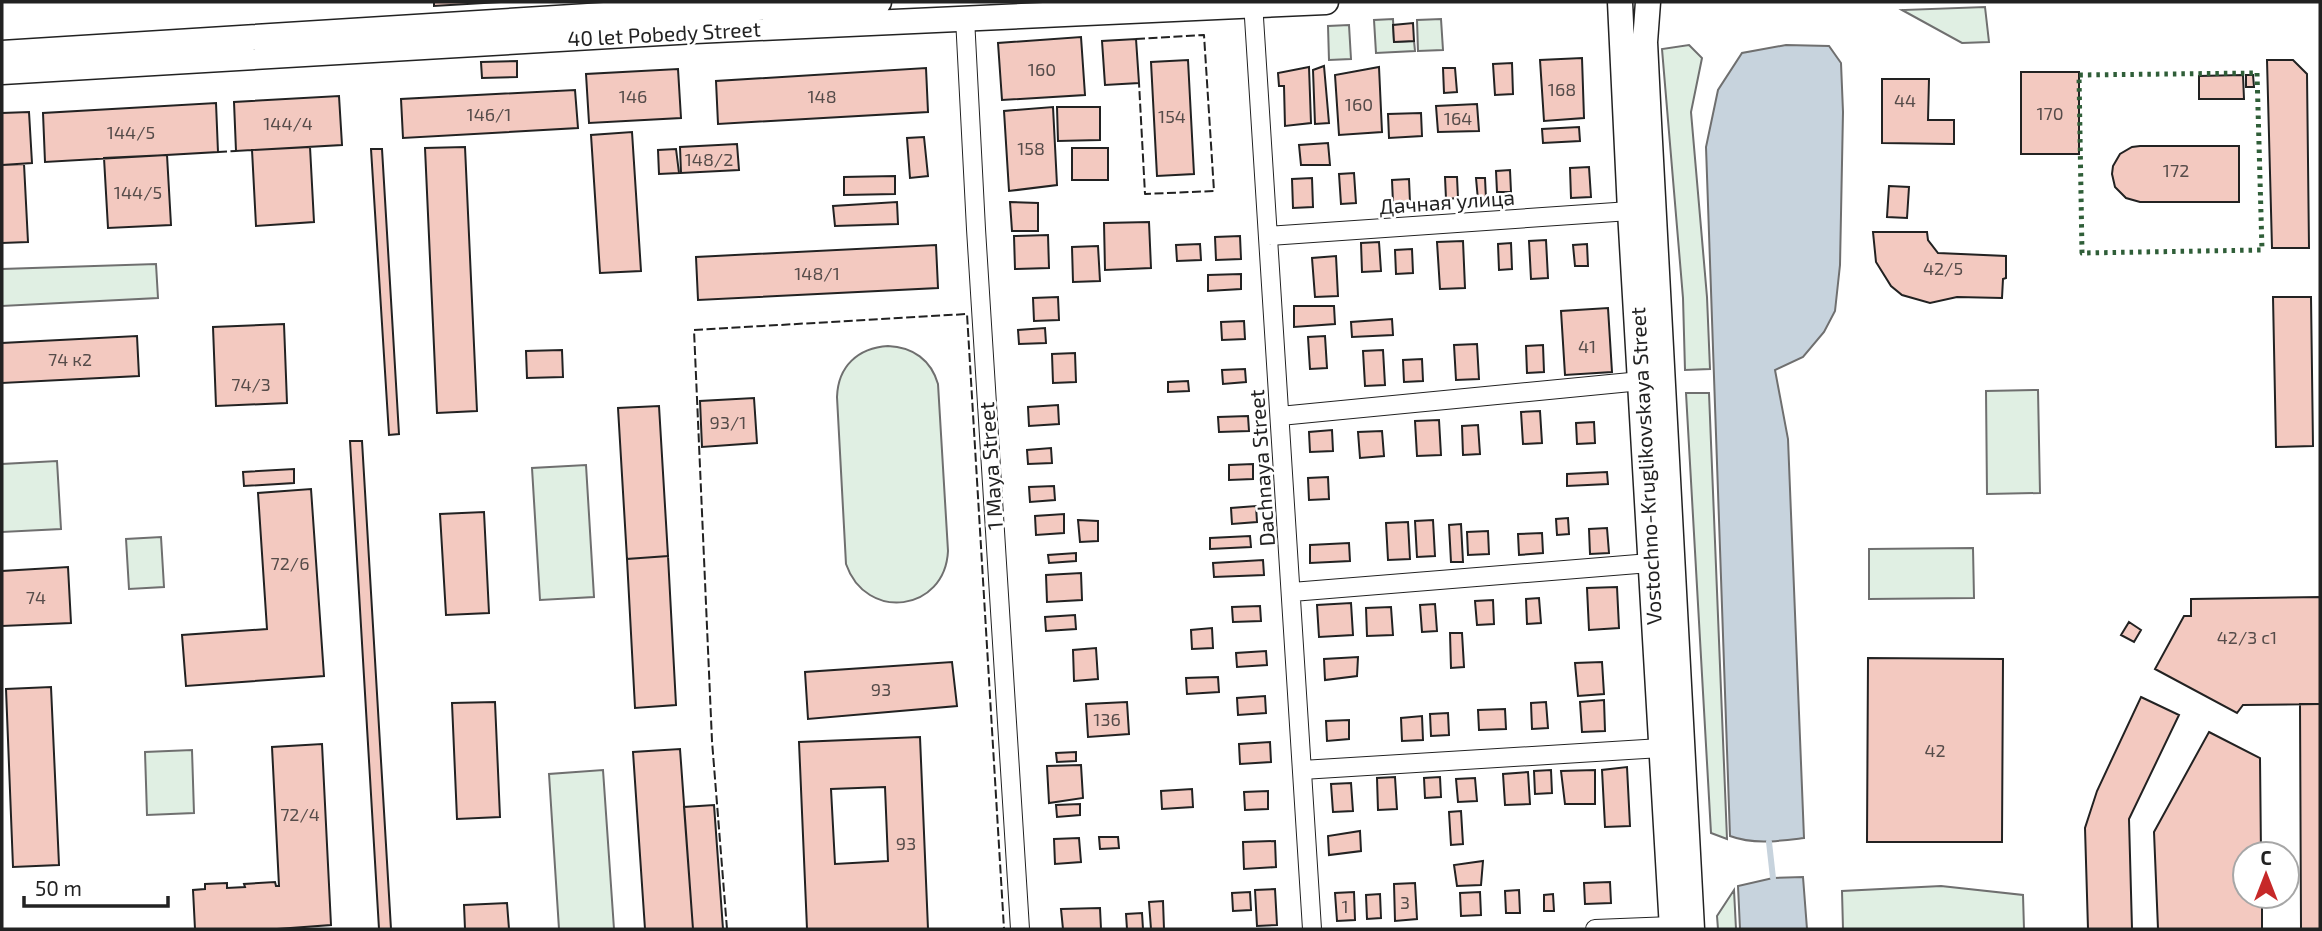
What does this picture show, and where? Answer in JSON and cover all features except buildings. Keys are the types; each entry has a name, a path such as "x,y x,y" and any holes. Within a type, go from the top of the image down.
{"main road":[{"name":"40 let Pobedy Street","path":"2,53 636,13 879,2"},
{"name":"40 let Pobedy Street","path":"2,72 965,10 1326,2"},
{"name":"Vostochno-Kruglikovskaya Street","path":"1620,2 1661,748 1679,928"},
{"path":"1648,2 1645,42 1679,928"}],"street":[{"name":"Dachnaya Street","path":"1253,3 1312,929"},
{"name":"1 Maya Street","path":"965,10 975,229 1020,929"},
{"name":"Дачная улица","path":"1268,236 1630,211"},
{"path":"1280,416 1641,381"},
{"path":"1292,592 1650,563"},
{"path":"1303,770 1661,748"},
{"path":"1595,929 1679,928"}],"green space":[{"path":"1985,7 1989,42 1962,43 1902,10"},
{"path":"1393,19 1394,42 1414,41 1415,51 1376,53 1374,20"},
{"path":"1441,19 1443,50 1418,51 1417,20"},
{"path":"1349,25 1351,59 1329,60 1328,26"},
{"path":"1689,45 1702,58 1691,112 1707,297 1710,369 1685,370 1683,298 1662,49"},
{"path":"156,264 158,298 2,306 2,269"},
{"path":"877,347 905,349 920,356 931,368 938,384 948,551 944,571 934,587 920,597 903,602 886,601 870,595 856,583 846,564 838,386 846,368 859,355"},
{"path":"2038,390 2040,493 1987,494 1986,391"},
{"path":"1686,393 1709,393 1727,839 1711,833"},
{"path":"57,461 61,529 2,532 2,464"},
{"path":"586,465 594,597 540,600 532,468"},
{"path":"161,537 164,587 129,589 126,539"},
{"path":"1973,548 1974,598 1869,599 1869,549"},
{"path":"192,750 194,813 147,815 145,752"},
{"path":"603,770 614,929 559,929 549,774"},
{"path":"1941,886 2023,895 2024,929 1843,929 1842,891"},
{"path":"1734,890 1736,929 1718,929 1717,916"}],"shaded area":[{"path":"1786,45 1829,46 1841,63 1843,112 1840,265 1835,311 1824,332 1803,357 1775,370 1788,439 1804,838 1757,841 1730,836 1706,147 1718,90 1742,53"},
{"path":"1803,877 1807,929 1740,929 1738,886 1773,878"}],"waterway":[{"path":"1769,842 1773,878"}],"hedge":[{"path":"2257,73 2262,250 2082,253 2079,75 2257,73"}],"fence":[{"path":"1136,39 1204,35 1214,191 1145,194 1139,83"},
{"path":"218,152 236,151"},
{"path":"727,929 712,741 694,330 967,314 1004,929"}]}
